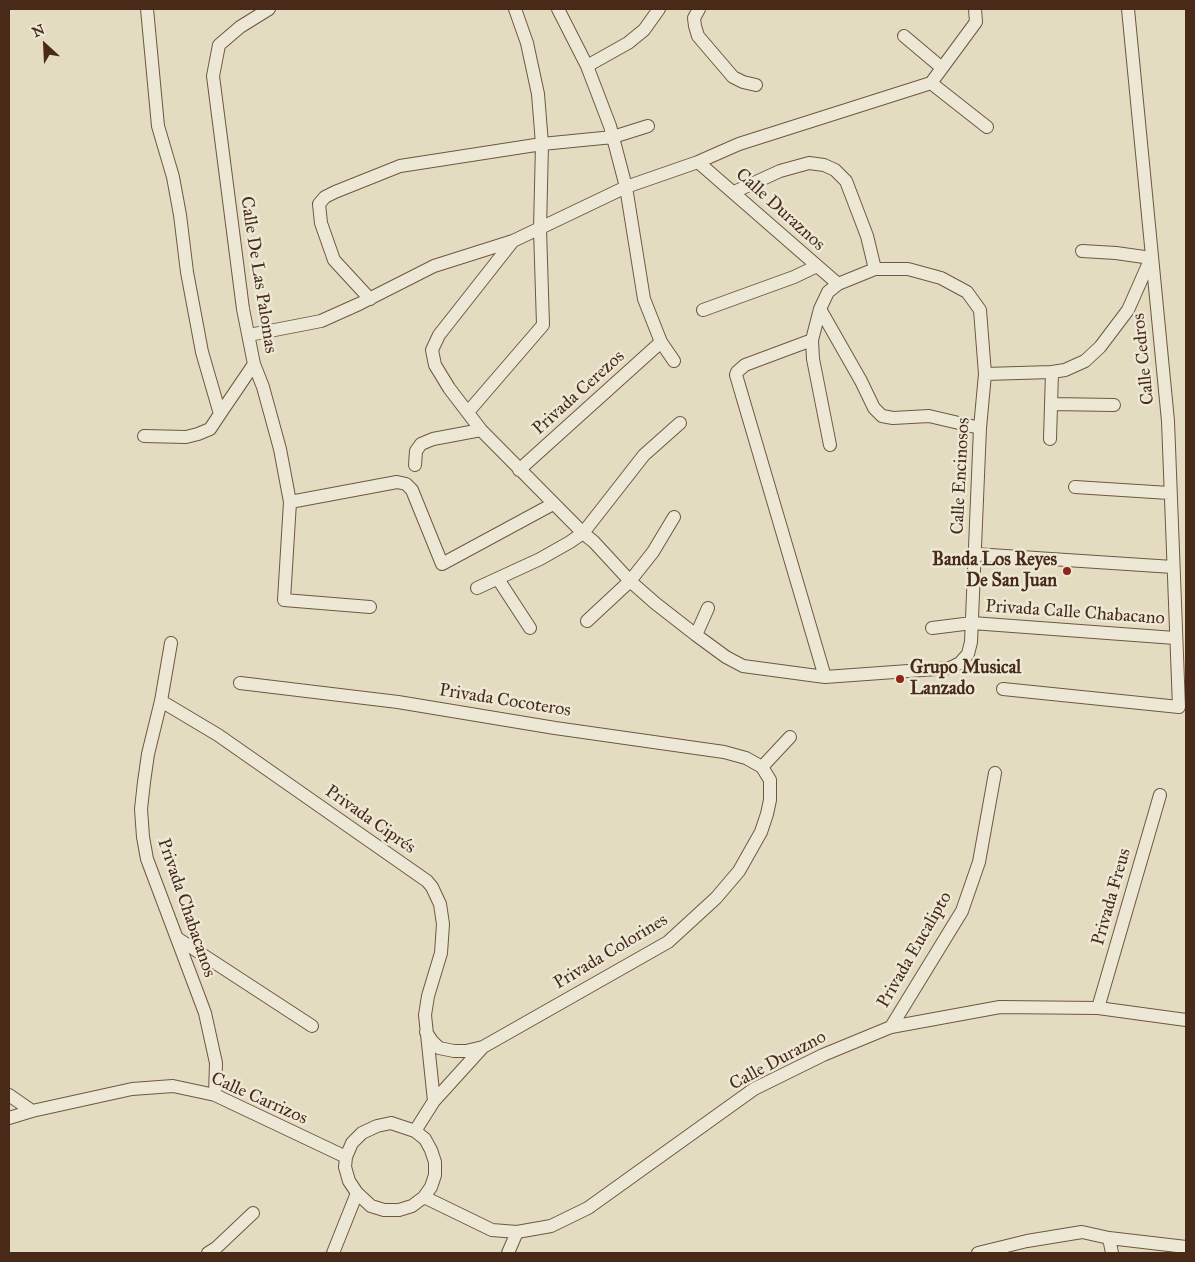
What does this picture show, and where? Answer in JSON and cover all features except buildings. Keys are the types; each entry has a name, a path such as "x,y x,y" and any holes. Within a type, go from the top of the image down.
{"street":[{"path":"147,9 158,126 175,186 186,272 202,352 220,414"},
{"name":"Calle De Las Palomas","path":"269,9 240,27 219,45 213,76 243,309 254,364 263,387 280,449 290,502 284,600 370,607"},
{"path":"468,412 543,325 540,229 542,144 538,94 527,43 515,9"},
{"path":"558,9 587,66 613,137 626,187 644,299 661,342 674,360"},
{"path":"587,66 628,44 644,30 659,9"},
{"path":"699,9 694,18 698,36 733,77 756,85"},
{"path":"249,334 321,321 370,299 434,266 513,241 626,187 698,162 740,144 931,83 976,22 975,9"},
{"name":"Calle Cedros","path":"1003,689 1179,707 1179,643 1173,567 1168,421 1128,9"},
{"path":"904,36 942,68"},
{"path":"931,83 987,127"},
{"path":"370,299 334,260 321,222 319,204 325,197 400,166 542,144 613,137 648,126"},
{"name":"Calle Duraznos","path":"698,162 838,284"},
{"path":"734,192 780,171 809,163 824,165 835,170 846,181 867,236 875,269"},
{"name":"Calle Encinosos","path":"513,241 439,335 433,345 432,355 435,365 449,388 481,430 582,533 594,542 630,581 696,635 726,657 743,666 825,677 950,668 960,663 968,654 971,642 980,428 985,374 980,310 967,292 941,278 908,269 875,269 838,284"},
{"path":"985,374 1065,370 1085,361 1100,348 1128,310 1151,258 1082,251"},
{"path":"703,310 794,277 817,266"},
{"path":"830,445 813,359 812,340 820,309 828,292 838,284"},
{"path":"820,309 861,381 874,408 882,416 894,418 929,416 980,428"},
{"path":"812,340 745,365 737,372 736,380 758,448 825,677"},
{"name":"Privada Cerezos","path":"520,470 661,342"},
{"path":"144,436 186,437 210,429 254,364"},
{"path":"1050,440 1052,372"},
{"path":"1052,404 1114,405"},
{"path":"477,588 540,559 582,533 644,455 680,423"},
{"path":"415,465 416,451 421,444 481,430"},
{"path":"290,502 398,482 406,484 412,490 442,564 553,504"},
{"path":"1075,486 1170,493"},
{"path":"587,621 630,581 653,552 674,516"},
{"path":"975,554 1173,567"},
{"path":"498,579 530,628"},
{"path":"696,635 708,608"},
{"name":"Privada Calle Chabacano","path":"932,628 972,623 1179,643"},
{"name":"Privada Chabacanos","path":"172,643 161,701 148,754 141,809 143,837 147,859 205,1013 216,1063 216,1095"},
{"name":"Privada Cocoteros","path":"240,683 398,702 555,728 724,752 746,758 762,767"},
{"name":"Privada Ciprés","path":"161,701 218,735 427,881 432,887 443,913 441,952 428,996 425,1015 434,1100"},
{"path":"762,767 790,738"},
{"name":"Privada Colorines","path":"415,1131 434,1100 483,1047 668,942 716,898 739,871 761,832 768,814 770,780 762,767"},
{"name":"Privada Eucalipto","path":"891,1027 962,911 979,862 994,773"},
{"name":"Privada Freus","path":"1098,1008 1160,794"},
{"path":"177,938 312,1026"},
{"name":"Calle Durazno","path":"424,1197 492,1230 517,1232 552,1226 588,1208 754,1089 823,1055 891,1027 1000,1007 1098,1008 1186,1020"},
{"path":"426,1032 440,1048 466,1051 483,1047"},
{"name":"Calle Carrizos","path":"9,1118 32,1111 132,1089 173,1086 216,1095 346,1157"},
{"path":"9,1095 32,1111"},
{"path":"391,1123 415,1131 428,1144 435,1162 435,1175 431,1187 424,1197 412,1206 399,1210 384,1210 371,1206 357,1193 349,1181 346,1157 352,1143 362,1132 376,1126 391,1123"},
{"path":"333,1253 357,1193"},
{"path":"208,1253 216,1248 253,1213"},
{"path":"508,1253 517,1232"},
{"path":"978,1253 1027,1241 1082,1232 1109,1238 1186,1247"},
{"path":"1109,1238 1112,1253"}],"place":[{"name":"Banda Los Reyes De San Juan","path":"1067,571"},
{"name":"Grupo Musical Lanzado","path":"900,679"}]}
